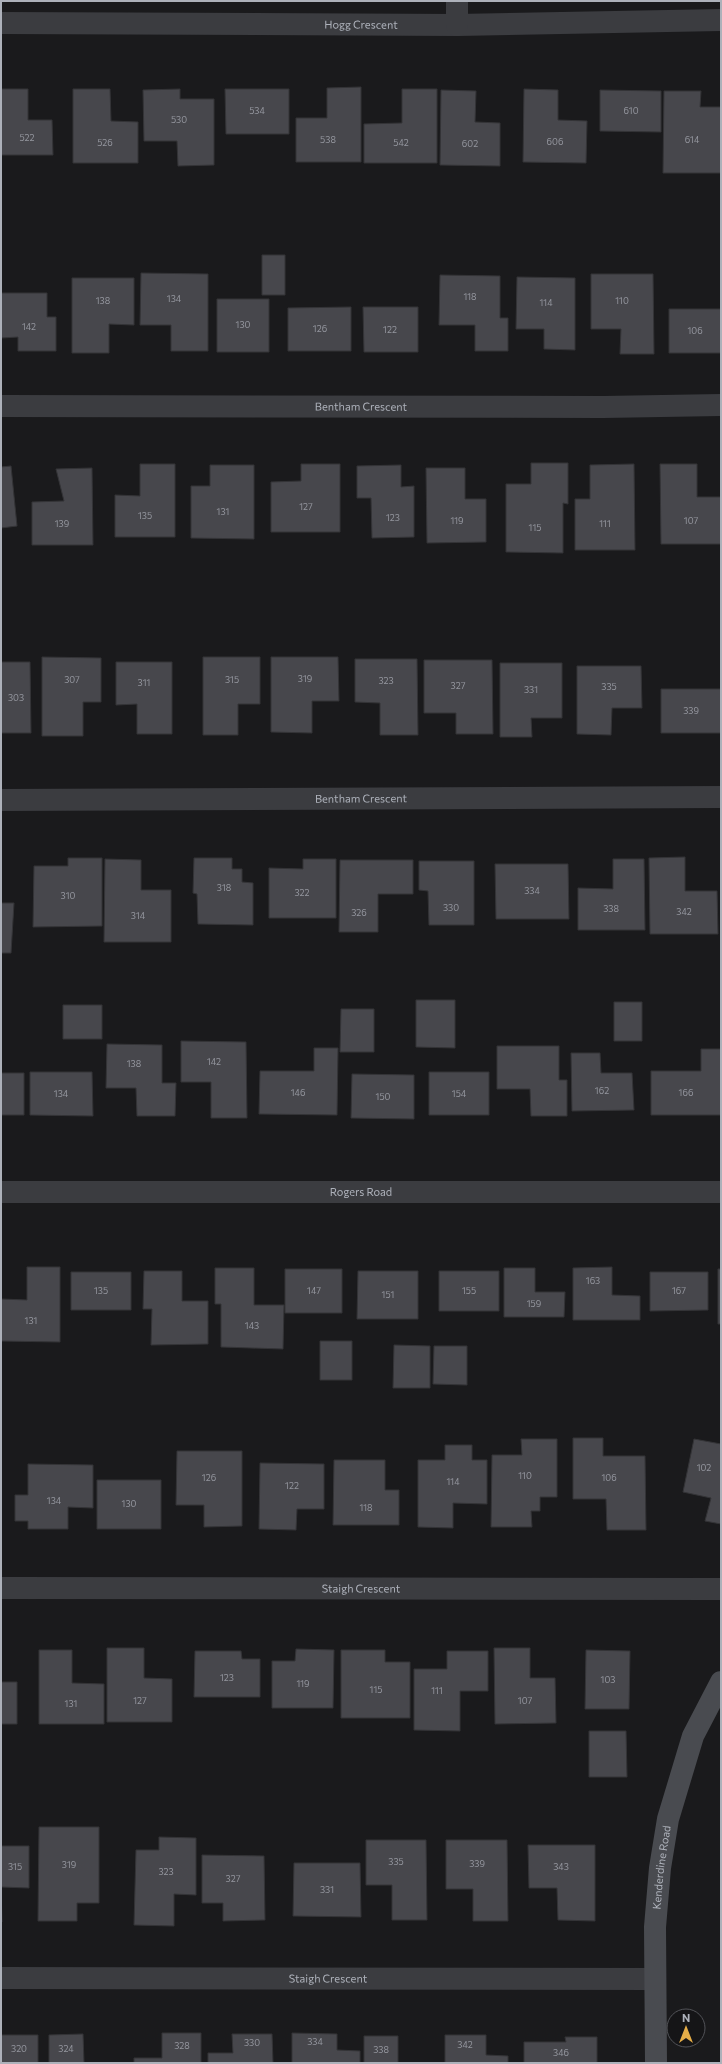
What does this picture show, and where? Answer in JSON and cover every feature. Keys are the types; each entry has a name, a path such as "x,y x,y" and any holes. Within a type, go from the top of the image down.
{"street":[{"path":"457,1 457,25"},
{"name":"Hogg Crescent","path":"1,23 457,25 721,20"},
{"name":"Bentham Crescent","path":"1,406 603,407 721,405"},
{"name":"Bentham Crescent","path":"1,800 721,797"},
{"name":"Rogers Road","path":"1,1192 721,1192"},
{"name":"Staigh Crescent","path":"1,1588 721,1589"},
{"name":"Kenderdine Road","path":"656,2063 655,1927 660,1868 668,1819 693,1736 721,1682"},
{"name":"Staigh Crescent","path":"1,1978 655,1979"}],"building":[{"path":"361,87 361,162 296,162 296,118 327,118 327,88"},
{"path":"1,89 28,89 28,120 52,120 53,155 1,155"},
{"path":"73,89 110,89 111,121 138,122 138,163 73,163"},
{"path":"180,89 180,99 214,99 214,165 178,166 177,141 144,141 143,90"},
{"path":"225,89 289,89 289,134 226,134"},
{"path":"402,89 437,89 437,163 364,163 364,124 402,123"},
{"path":"524,89 558,90 558,120 587,121 586,163 523,162"},
{"path":"441,90 476,91 475,122 500,123 500,166 440,165"},
{"path":"600,90 661,91 661,132 600,131"},
{"path":"664,91 701,91 700,107 721,107 721,173 663,173"},
{"path":"262,255 285,255 285,295 262,295"},
{"path":"141,273 208,274 208,351 171,351 171,325 140,325"},
{"path":"591,274 653,274 654,354 620,354 621,329 591,329"},
{"path":"440,275 500,276 500,318 508,318 508,351 475,351 475,325 439,325"},
{"path":"517,277 575,278 575,350 544,349 544,329 516,329"},
{"path":"72,278 134,278 134,325 109,324 109,353 72,353"},
{"path":"1,293 47,293 47,317 56,317 56,351 18,351 18,337 1,338"},
{"path":"217,299 269,299 269,352 217,352"},
{"path":"351,307 351,351 288,351 288,308"},
{"path":"363,307 418,307 418,352 364,352"},
{"path":"669,309 721,309 721,353 669,353"},
{"path":"531,463 568,463 568,504 563,503 563,553 506,552 506,484 531,484"},
{"path":"140,464 175,464 175,537 115,537 115,495 140,496"},
{"path":"301,464 340,464 340,532 271,532 271,482 301,481"},
{"path":"634,464 635,550 575,550 575,499 590,499 590,465"},
{"path":"660,464 697,464 697,497 721,497 721,544 661,544"},
{"path":"210,465 254,465 254,539 191,538 191,486 210,486"},
{"path":"401,465 401,487 414,486 414,537 372,538 371,498 357,498 357,466"},
{"path":"11,466 17,526 1,528 1,467"},
{"path":"92,468 93,545 32,545 32,502 64,501 56,469"},
{"path":"426,468 465,468 465,499 486,499 486,542 427,543"},
{"path":"42,657 101,658 101,702 83,702 83,736 42,736"},
{"path":"203,657 260,657 260,704 238,704 238,735 203,735"},
{"path":"271,657 338,657 339,701 312,701 312,733 271,732"},
{"path":"355,659 417,659 418,735 380,735 380,703 355,702"},
{"path":"424,660 492,660 493,734 456,734 456,713 424,713"},
{"path":"1,662 30,662 31,733 1,733"},
{"path":"116,662 172,662 172,734 137,734 137,704 116,705"},
{"path":"500,663 562,663 562,718 531,718 532,737 500,737"},
{"path":"577,666 641,666 642,708 612,708 611,735 577,734"},
{"path":"661,689 721,689 721,733 661,733"},
{"path":"685,857 685,891 717,891 718,934 650,934 649,858"},
{"path":"68,858 102,858 102,926 33,927 34,866 68,866"},
{"path":"194,858 232,858 232,869 242,869 242,882 253,883 253,925 198,924 197,894 193,893"},
{"path":"105,859 141,860 141,890 171,890 171,942 104,942"},
{"path":"303,859 336,859 336,918 269,918 269,868 303,869"},
{"path":"613,859 644,859 645,930 578,930 578,888 613,889"},
{"path":"340,860 413,860 413,894 378,894 378,932 339,932"},
{"path":"419,861 474,861 474,925 429,925 428,891 419,890"},
{"path":"495,864 568,864 569,919 496,919"},
{"path":"1,903 14,903 11,953 1,953"},
{"path":"416,1000 455,1000 455,1048 416,1047"},
{"path":"614,1002 642,1002 642,1041 614,1041"},
{"path":"63,1005 102,1005 102,1039 63,1039"},
{"path":"341,1009 374,1009 374,1052 340,1052"},
{"path":"181,1041 246,1042 247,1118 211,1118 211,1082 181,1082"},
{"path":"107,1044 162,1045 162,1083 176,1083 175,1116 137,1116 136,1088 106,1088"},
{"path":"497,1046 559,1046 559,1080 567,1080 567,1116 531,1116 530,1089 497,1089"},
{"path":"314,1048 338,1048 337,1115 259,1114 260,1071 314,1071"},
{"path":"701,1049 721,1049 721,1115 651,1115 651,1071 701,1071"},
{"path":"571,1053 600,1053 601,1073 632,1073 634,1110 572,1111"},
{"path":"30,1072 92,1072 93,1116 30,1115"},
{"path":"429,1072 489,1072 489,1115 429,1115"},
{"path":"1,1073 24,1073 24,1115 1,1115"},
{"path":"352,1074 414,1075 414,1119 351,1118"},
{"path":"27,1267 60,1267 60,1342 1,1341 1,1299 27,1300"},
{"path":"612,1267 612,1295 640,1296 640,1320 573,1320 573,1268"},
{"path":"215,1268 254,1268 254,1305 284,1305 283,1349 221,1347 221,1304 215,1304"},
{"path":"504,1268 535,1268 535,1292 565,1292 564,1317 504,1317"},
{"path":"285,1269 342,1269 342,1313 285,1313"},
{"path":"718,1269 721,1269 721,1324 718,1324"},
{"path":"144,1271 182,1271 182,1301 208,1301 208,1344 151,1345 152,1309 143,1309"},
{"path":"358,1271 418,1271 418,1319 357,1319"},
{"path":"439,1271 499,1271 499,1311 439,1311"},
{"path":"71,1272 131,1272 131,1310 71,1310"},
{"path":"650,1272 708,1272 708,1310 650,1311"},
{"path":"320,1341 352,1341 352,1380 320,1380"},
{"path":"394,1345 430,1346 430,1388 393,1388"},
{"path":"434,1346 467,1346 467,1385 433,1384"},
{"path":"573,1438 603,1438 603,1456 645,1456 646,1530 607,1530 606,1499 573,1499"},
{"path":"521,1439 557,1439 557,1497 540,1497 540,1511 531,1511 532,1527 491,1527 492,1455 522,1455"},
{"path":"694,1439 721,1444 721,1524 705,1521 711,1498 683,1492"},
{"path":"445,1445 472,1445 472,1460 487,1460 487,1504 453,1503 453,1528 418,1527 418,1460 445,1460"},
{"path":"177,1451 242,1451 242,1526 204,1527 204,1505 176,1505"},
{"path":"334,1460 385,1460 385,1490 399,1490 399,1525 333,1525"},
{"path":"260,1463 324,1464 324,1509 297,1509 296,1530 259,1529"},
{"path":"28,1464 93,1465 93,1508 68,1507 68,1529 28,1529 28,1521 15,1521 15,1495 28,1495"},
{"path":"97,1480 161,1480 161,1529 97,1529"},
{"path":"107,1648 144,1648 144,1678 172,1679 172,1722 107,1722"},
{"path":"494,1648 530,1648 530,1678 555,1678 556,1723 495,1724"},
{"path":"296,1649 334,1650 333,1708 272,1708 272,1661 295,1661"},
{"path":"39,1650 72,1650 72,1683 104,1684 104,1724 39,1724"},
{"path":"341,1650 385,1650 385,1662 410,1662 410,1718 341,1718"},
{"path":"586,1650 630,1651 629,1709 585,1709"},
{"path":"195,1651 241,1651 242,1659 260,1659 260,1697 194,1697"},
{"path":"447,1651 488,1651 488,1691 460,1691 460,1731 414,1730 414,1669 447,1669"},
{"path":"1,1682 17,1682 17,1724 1,1724"},
{"path":"589,1731 626,1731 627,1777 589,1777"},
{"path":"39,1827 99,1827 99,1903 77,1903 77,1921 38,1921"},
{"path":"159,1837 196,1838 196,1895 174,1894 174,1926 134,1925 136,1850 159,1850"},
{"path":"366,1840 426,1840 427,1920 392,1920 392,1885 366,1885"},
{"path":"446,1840 507,1840 508,1921 473,1921 473,1889 446,1889"},
{"path":"528,1845 595,1845 595,1921 558,1920 557,1888 529,1888"},
{"path":"1,1846 29,1846 29,1888 1,1887"},
{"path":"202,1855 264,1856 265,1920 223,1921 223,1903 202,1903"},
{"path":"294,1863 360,1863 361,1917 293,1916"},
{"path":"1,1887 2,1922 1,1922"},
{"path":"162,2033 201,2033 201,2063 134,2063 134,2058 162,2058"},
{"path":"292,2033 337,2034 337,2050 360,2051 360,2063 292,2063"},
{"path":"83,2034 84,2063 49,2063 49,2035"},
{"path":"232,2034 272,2034 273,2063 208,2063 208,2053 233,2053"},
{"path":"1,2035 38,2035 38,2063 1,2063"},
{"path":"445,2035 486,2035 486,2055 508,2056 508,2063 445,2063"},
{"path":"364,2036 398,2036 398,2063 364,2063"},
{"path":"565,2037 597,2037 597,2063 524,2063 524,2042 566,2042"}]}
